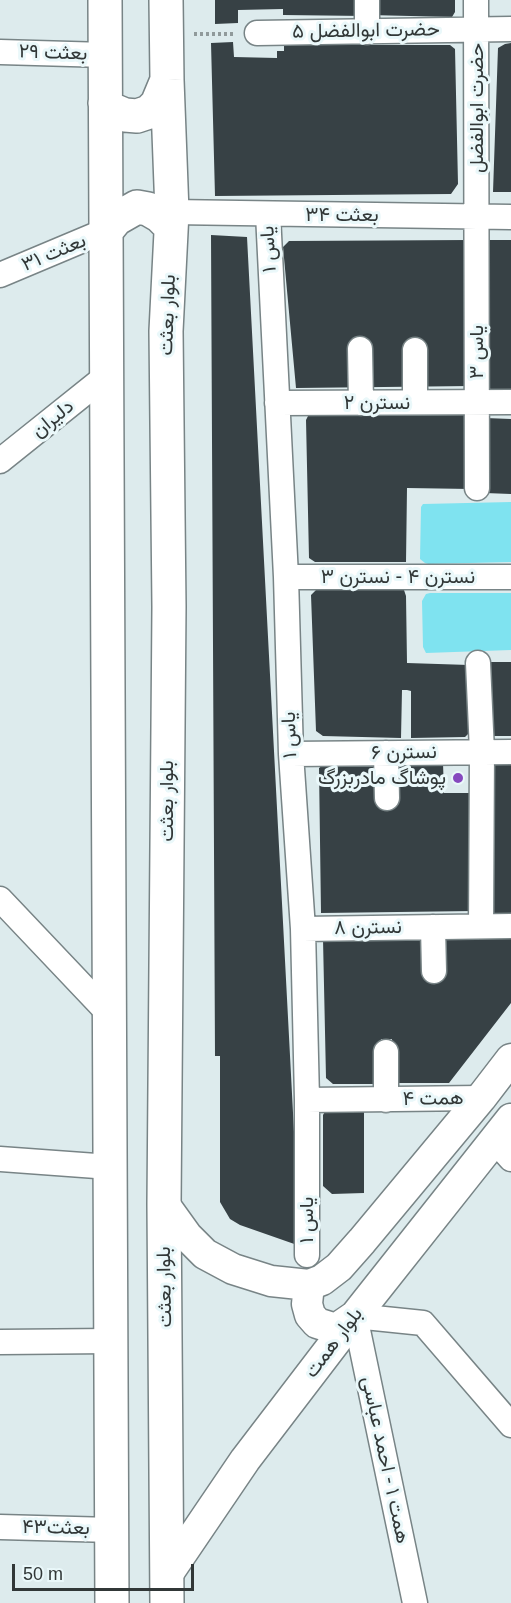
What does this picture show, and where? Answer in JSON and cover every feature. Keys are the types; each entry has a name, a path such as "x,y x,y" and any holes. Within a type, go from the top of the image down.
{"main road":[{"path":"105,0 112,1603"},
{"name":"بلوار بعثت","path":"166,0 172,219 166,331 169,619 164,1204 167,1589"},
{"path":"105,103 113,110 125,115 137,116 149,112 157,104 167,80"},
{"path":"107,230 116,219 137,207 172,219"}],"street":[{"path":"367,0 367,32"},
{"name":"حضرت ابوالفضل","path":"476,0 477,216"},
{"name":"حضرت ابوالفضل ۵","path":"257,33 511,29"},
{"name":"بعثت ۲۹","path":"0,52 105,55"},
{"name":"بعثت ۳۴","path":"172,219 268,214 511,217"},
{"name":"یاس ۱","path":"268,214 286,577 291,754 303,929 307,1100 307,1255"},
{"name":"یاس ۳","path":"477,216 477,488"},
{"name":"بعثت ۳۱","path":"0,275 107,230"},
{"path":"360,349 362,403"},
{"path":"415,350 415,402"},
{"name":"دلیران","path":"0,461 106,376"},
{"name":"نسترن ۲","path":"277,403 511,402"},
{"name":"نسترن ۴ - نسترن ۳","path":"286,577 511,577"},
{"path":"478,663 482,752 481,926"},
{"name":"نسترن ۶","path":"291,754 511,752"},
{"path":"386,753 387,798"},
{"path":"0,899 110,1015"},
{"name":"نسترن ۸","path":"303,929 511,926"},
{"path":"433,927 434,971"},
{"path":"386,1052 386,1100"},
{"path":"164,1204 187,1236 205,1254 233,1269 271,1281 309,1285 322,1280 339,1267 511,1059"},
{"name":"همت ۴","path":"307,1100 481,1098"},
{"name":"بلوار همت","path":"167,1589 245,1460 355,1316 505,1139"},
{"path":"0,1159 110,1167"},
{"path":"309,1285 307,1304 310,1315 317,1323 336,1329 355,1316 423,1323 511,1425"},
{"name":"همت ۱ - احمد عباسی","path":"355,1316 413,1593"},
{"path":"0,1342 111,1341"},
{"name":"بعثت۴۳","path":"0,1527 112,1530"},
{"path":"413,1593 428,1603"}],"path":[{"path":"166,35 257,33"}],"shaded area":[{"path":"511,502 511,562 428,564 420,559 421,507 423,504"},
{"path":"511,593 511,650 426,653 423,647 422,601 426,594"}],"building":[{"path":"215,0 365,0 365,16 283,15 283,9 238,10 238,23 215,24"},
{"path":"369,0 455,0 455,12 452,17 369,15"},
{"path":"233,42 234,57 277,58 277,51 284,51 284,45 450,45 455,49 458,184 451,194 215,196 211,43"},
{"path":"511,43 511,192 493,192 498,48"},
{"path":"211,235 247,237 300,1246 240,1225 230,1219 220,1202 220,1056 215,1056"},
{"path":"470,240 471,386 296,388 283,247 289,241"},
{"path":"486,240 511,240 511,395 487,395"},
{"path":"469,415 471,489 407,488 406,562 315,562 309,558 306,420 308,416"},
{"path":"485,418 511,419 511,494 485,493"},
{"path":"316,590 404,590 407,663 469,665 470,732 465,737 411,738 411,691 407,690 402,690 401,738 323,736 316,731 311,595"},
{"path":"491,662 511,662 511,736 487,736 486,667"},
{"path":"326,763 443,763 444,793 472,793 474,911 321,913 319,768"},
{"path":"486,764 511,764 511,914 485,913"},
{"path":"511,936 511,1003 449,1083 392,1083 392,1039 381,1039 380,1084 333,1084 326,1078 323,939"},
{"path":"326,1110 364,1110 364,1193 332,1194 323,1186 323,1115"}],"place":[{"name":"پوشاگ مادربزرگ","path":"458,778"}]}
